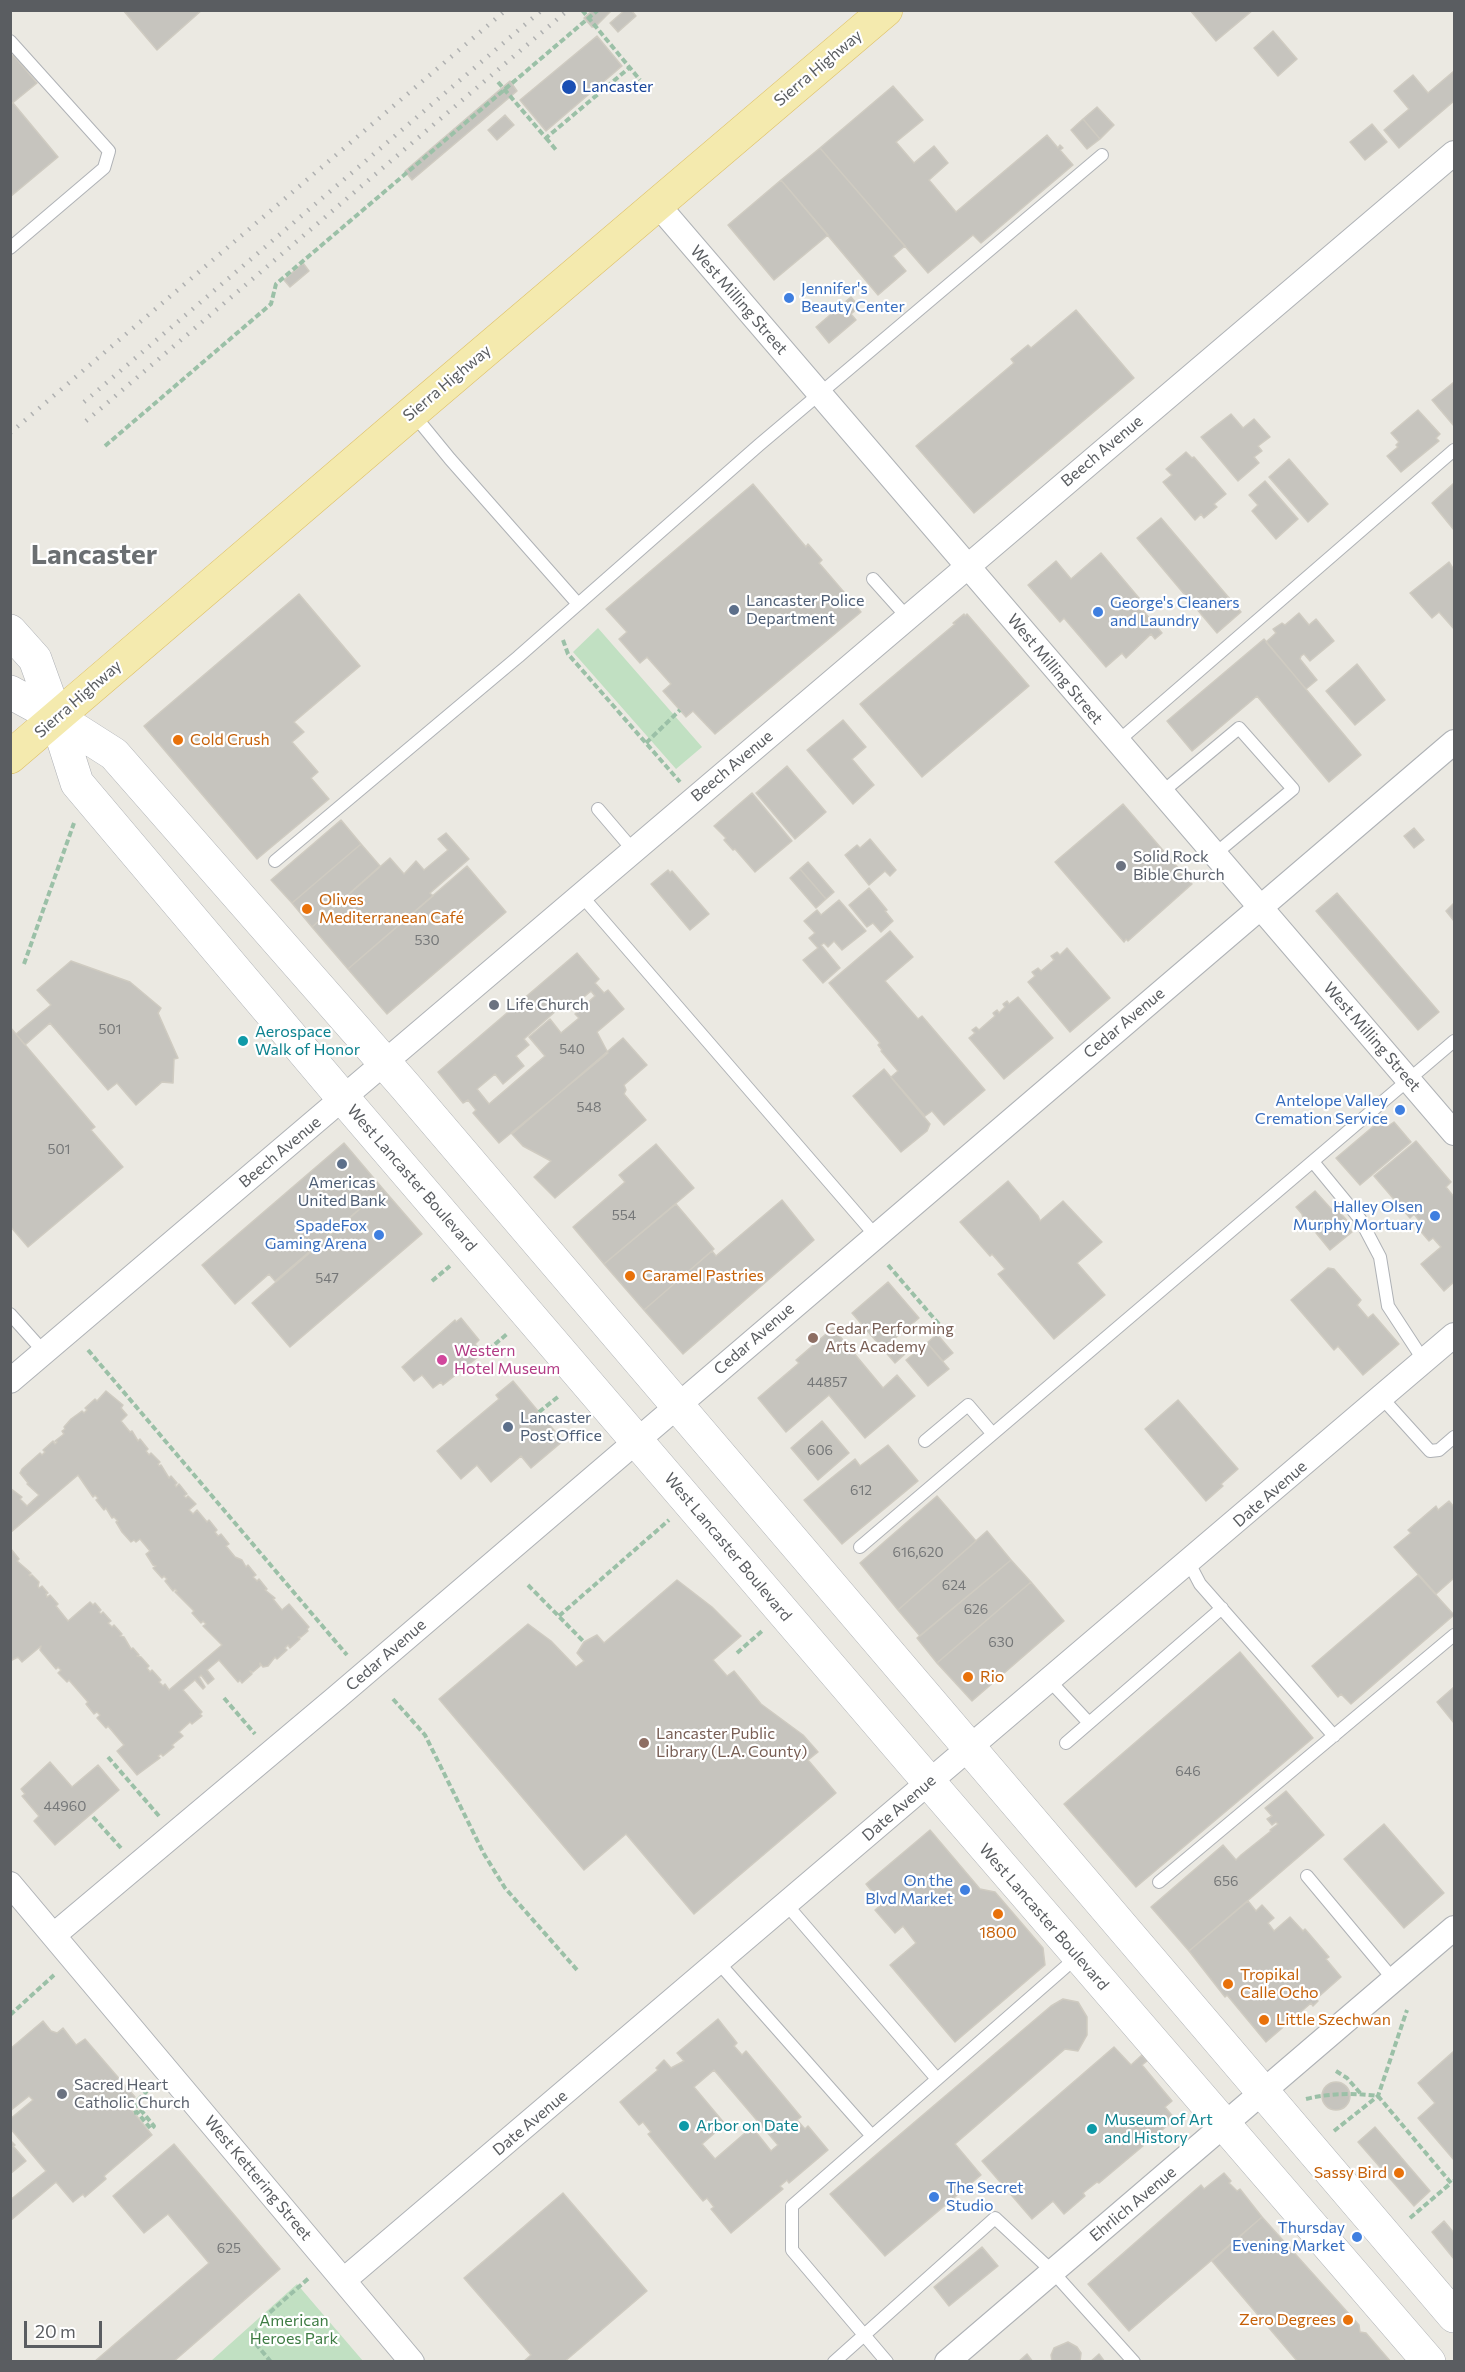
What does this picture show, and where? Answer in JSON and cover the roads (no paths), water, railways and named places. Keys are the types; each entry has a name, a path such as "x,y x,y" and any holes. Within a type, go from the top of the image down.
{"main road":[{"name":"Sierra Highway","path":"10,757 886,10"}],"street":[{"name":"Beech Avenue","path":"10,1381 967,565 1455,153"},
{"name":"West Milling Street","path":"657,204 1455,1133"},
{"name":"West Lancaster Boulevard","path":"10,631 35,659 77,783 343,1098 1078,1956 1429,2361"},
{"path":"10,692 56,717 114,754 384,1062 1455,2316"},
{"name":"Cedar Avenue","path":"54,1935 336,1698 875,1235 1455,742"},
{"name":"Date Avenue","path":"344,2280 1455,1335"},
{"name":"West Kettering Street","path":"10,1884 412,2361"},
{"name":"Ehrlich Avenue","path":"947,2361 1455,1928"}],"lane":[{"path":"10,41 110,151 104,168 10,248"},
{"path":"276,861 556,624 759,445 1102,155"},
{"path":"412,413 578,604"},
{"path":"1118,742 1455,450"},
{"path":"873,579 907,617"},
{"path":"1161,793 1239,728 1293,789 1215,854"},
{"path":"598,809 633,850"},
{"path":"581,895 875,1235"},
{"path":"860,1547 1455,1041"},
{"path":"1314,1163 1360,1219 1380,1257 1388,1306 1424,1361"},
{"path":"10,1314 44,1352"},
{"path":"1382,1398 1430,1451 1439,1450 1455,1437"},
{"path":"925,1441 968,1405 992,1433"},
{"path":"1189,1563 1200,1584 1334,1736"},
{"path":"1066,1743 1222,1608"},
{"path":"1159,1882 1455,1635"},
{"path":"1049,1680 1089,1723"},
{"path":"1306,1876 1393,1979"},
{"path":"786,1904 937,2079"},
{"path":"887,2361 792,2250 792,2206 1078,1956"},
{"path":"718,1962 872,2136"},
{"path":"834,2361 995,2218 1052,2271 1134,2361"}],"railway":[{"path":"10,433 506,10"},
{"path":"84,402 542,10"},
{"path":"86,421 568,10"}],"place":[{"name":"Lancaster","path":"569,87"},
{"name":"Jennifer's Beauty Center","path":"789,298"},
{"name":"Lancaster Police Department","path":"734,610"},
{"name":"George's Cleaners and Laundry","path":"1098,612"},
{"name":"Cold Crush","path":"178,740"},
{"name":"Solid Rock Bible Church","path":"1121,866"},
{"name":"Olives Mediterranean Café","path":"307,909"},
{"name":"Life Church","path":"494,1005"},
{"name":"Aerospace Walk of Honor","path":"243,1041"},
{"name":"Antelope Valley Cremation Service","path":"1400,1110"},
{"name":"Americas United Bank","path":"342,1164"},
{"name":"Halley Olsen Murphy Mortuary","path":"1435,1216"},
{"name":"SpadeFox Gaming Arena","path":"379,1235"},
{"name":"Caramel Pastries","path":"630,1276"},
{"name":"Cedar Performing Arts Academy","path":"813,1338"},
{"name":"Western Hotel Museum","path":"442,1360"},
{"name":"Lancaster Post Office","path":"508,1427"},
{"name":"Rio","path":"968,1677"},
{"name":"Lancaster Public Library (L.A. County)","path":"644,1743"},
{"name":"On the Blvd Market","path":"965,1890"},
{"name":"1800","path":"998,1914"},
{"name":"Tropikal Calle Ocho","path":"1228,1984"},
{"name":"Little Szechwan","path":"1264,2020"},
{"name":"Sacred Heart Catholic Church","path":"62,2094"},
{"name":"Arbor on Date","path":"684,2126"},
{"name":"Museum of Art and History","path":"1092,2129"},
{"name":"Sassy Bird","path":"1399,2173"},
{"name":"The Secret Studio","path":"934,2197"},
{"name":"Thursday Evening Market","path":"1357,2237"},
{"name":"Zero Degrees","path":"1348,2320"}],"district":[{"name":"Lancaster","path":"94,555"}],"park label":[{"name":"American Heroes Park","path":"294,2330"}]}
